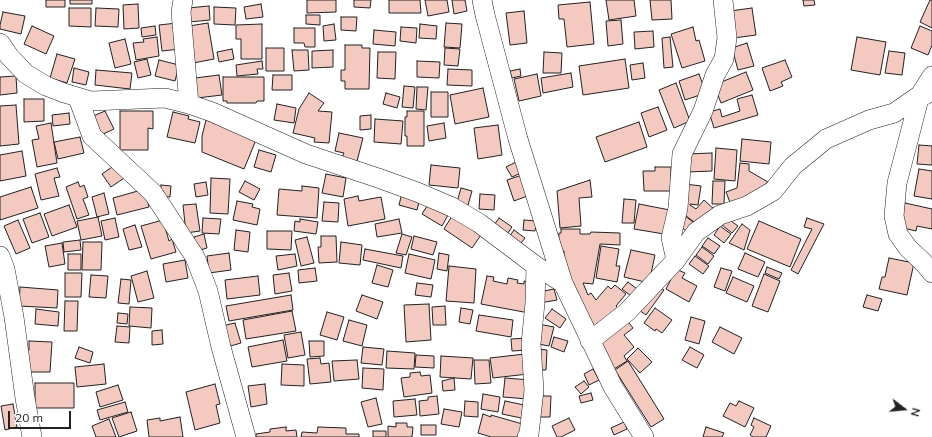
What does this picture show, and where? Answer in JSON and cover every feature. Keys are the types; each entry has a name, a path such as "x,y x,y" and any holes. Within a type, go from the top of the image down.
{"street":[{"path":"183,0 181,12 189,104"},
{"path":"482,0 518,139 563,283 613,387 644,437"},
{"path":"676,260 671,238 678,208 682,154 703,111 715,75 724,59 727,38 723,0"},
{"path":"0,43 9,56 26,74 46,86 78,98 91,101 165,98 189,104 212,112 306,154 417,192 452,207 479,224 536,266 563,283"},
{"path":"932,76 897,183 894,216 898,234 908,248 932,273"},
{"path":"590,341 626,312 676,260 696,232 720,215 747,206 773,191 794,166 826,139 869,120 894,113 926,95"},
{"path":"78,98 92,136 153,193 195,257 208,291 221,346 246,437"},
{"path":"0,256 5,269 7,318 32,437"},
{"path":"527,437 529,434 534,390 531,344 535,304 536,266"}],"building":[{"path":"46,0 65,0 65,7 46,7"},
{"path":"70,0 92,0 92,4 70,4"},
{"path":"307,0 336,0 336,12 307,13"},
{"path":"354,0 371,0 370,8 354,7"},
{"path":"389,0 420,0 421,13 389,13"},
{"path":"425,0 447,0 449,12 428,16"},
{"path":"452,0 465,0 467,11 454,14"},
{"path":"606,0 634,0 636,16 609,20"},
{"path":"650,0 671,0 672,19 652,20"},
{"path":"803,0 814,0 815,5 804,6"},
{"path":"930,0 932,0 932,28 920,22"},
{"path":"590,2 594,44 567,47 564,19 559,19 558,5"},
{"path":"138,4 139,28 124,29 123,5"},
{"path":"261,4 263,17 246,19 244,7"},
{"path":"209,6 210,20 189,22 188,8"},
{"path":"214,7 236,8 235,25 214,24"},
{"path":"69,8 91,8 91,27 69,26"},
{"path":"96,8 119,9 118,27 95,26"},
{"path":"752,8 756,35 734,38 730,11"},
{"path":"524,11 527,43 510,45 506,13"},
{"path":"3,12 25,16 21,34 0,29"},
{"path":"306,15 320,15 320,25 306,24"},
{"path":"341,17 357,17 356,31 341,30"},
{"path":"621,20 623,44 608,46 606,21"},
{"path":"177,23 180,49 162,51 159,25"},
{"path":"208,23 214,59 193,63 189,26"},
{"path":"446,23 462,24 460,48 444,47"},
{"path":"262,24 262,59 241,59 241,39 236,39 236,25"},
{"path":"334,24 336,40 324,41 323,26"},
{"path":"420,24 437,26 436,39 419,38"},
{"path":"32,26 54,36 46,54 24,44"},
{"path":"155,26 156,35 142,37 141,28"},
{"path":"920,26 932,31 932,45 928,55 911,48"},
{"path":"401,27 417,28 416,43 400,41"},
{"path":"693,27 696,41 699,40 705,61 682,68 671,34"},
{"path":"294,28 315,28 315,47 305,47 304,43 294,43"},
{"path":"374,30 396,32 395,46 373,44"},
{"path":"653,31 654,47 635,49 634,32"},
{"path":"157,37 159,56 136,60 133,43 144,42 143,39"},
{"path":"670,37 673,67 664,68 662,38"},
{"path":"857,37 886,42 880,75 851,70"},
{"path":"125,39 131,64 115,68 109,43"},
{"path":"747,43 754,66 738,70 732,48"},
{"path":"345,45 362,45 362,48 370,48 369,89 345,89 345,81 341,81 341,70 345,70"},
{"path":"266,48 284,48 284,71 266,71"},
{"path":"445,48 460,49 458,66 444,65"},
{"path":"232,49 234,59 219,62 217,52"},
{"path":"292,50 308,50 309,70 294,71"},
{"path":"333,50 333,67 312,68 312,51"},
{"path":"889,51 905,53 902,75 885,73"},
{"path":"378,52 396,52 395,79 377,78"},
{"path":"544,52 562,53 561,73 543,73"},
{"path":"57,54 75,59 67,83 50,78"},
{"path":"147,59 151,75 138,78 134,62"},
{"path":"625,59 629,88 583,95 579,66"},
{"path":"159,60 179,65 175,81 155,76"},
{"path":"785,60 792,77 781,82 783,86 770,91 762,68"},
{"path":"262,61 263,69 257,69 258,74 237,76 236,65"},
{"path":"417,61 440,62 439,78 417,77"},
{"path":"643,63 645,78 632,80 630,65"},
{"path":"74,68 89,72 86,85 72,82"},
{"path":"448,69 472,70 472,86 447,85"},
{"path":"520,69 521,76 512,78 510,71"},
{"path":"96,70 132,73 130,89 95,85"},
{"path":"746,72 753,90 721,103 714,85"},
{"path":"571,73 573,87 543,93 541,78"},
{"path":"537,74 541,96 519,101 514,79"},
{"path":"699,74 706,93 685,100 679,81"},
{"path":"219,75 222,95 197,98 195,78"},
{"path":"273,75 292,75 292,90 272,90"},
{"path":"16,76 17,93 0,95 0,77"},
{"path":"223,77 264,77 264,101 257,101 256,103 227,103 227,101 223,101"},
{"path":"676,83 690,121 674,128 659,90"},
{"path":"404,86 415,87 413,108 402,107"},
{"path":"417,87 428,87 426,110 416,109"},
{"path":"483,88 489,117 455,124 450,95"},
{"path":"431,92 448,92 448,117 431,117"},
{"path":"309,93 324,103 318,111 332,112 329,143 314,142 315,138 293,133 299,109"},
{"path":"386,93 400,97 397,108 383,104"},
{"path":"752,95 758,115 714,128 709,112 720,109 722,117 740,111 737,99"},
{"path":"24,99 44,99 44,121 24,122"},
{"path":"277,104 296,108 294,123 274,120"},
{"path":"16,105 19,144 0,146 0,106"},
{"path":"658,107 667,130 649,137 641,113"},
{"path":"105,111 114,129 99,136 91,117"},
{"path":"120,111 153,111 153,129 148,128 148,150 120,150"},
{"path":"407,111 424,111 424,146 407,146 407,136 405,136 405,117 407,117"},
{"path":"173,112 189,116 188,119 200,122 195,143 167,137"},
{"path":"69,113 70,124 53,126 52,115"},
{"path":"371,115 371,129 360,130 360,116"},
{"path":"375,119 403,121 401,144 374,142"},
{"path":"206,120 256,140 244,169 202,152 202,136"},
{"path":"639,122 647,147 605,162 596,137"},
{"path":"51,123 57,163 37,167 32,140 39,139 36,126"},
{"path":"444,123 446,138 429,141 427,126"},
{"path":"498,125 502,155 478,159 474,128"},
{"path":"339,133 363,138 357,161 342,158 344,153 335,151"},
{"path":"80,137 84,153 58,159 54,142"},
{"path":"742,139 771,142 769,164 740,161"},
{"path":"919,145 932,146 932,165 917,164"},
{"path":"716,148 737,150 735,181 714,179"},
{"path":"259,150 276,155 271,172 254,167"},
{"path":"22,151 26,176 0,181 0,155"},
{"path":"712,153 712,171 687,172 687,154"},
{"path":"516,162 521,173 512,177 506,167"},
{"path":"118,163 127,176 111,187 102,174"},
{"path":"740,163 749,164 749,171 768,182 756,193 731,205 726,192 737,188"},
{"path":"431,165 460,168 458,188 429,185"},
{"path":"655,167 671,167 671,191 644,191 643,171 655,171"},
{"path":"57,168 60,177 54,178 59,196 41,200 35,174"},
{"path":"919,169 932,171 932,199 914,196"},
{"path":"326,174 346,178 343,197 322,193"},
{"path":"522,175 530,195 514,201 507,180"},
{"path":"211,178 230,179 228,214 210,213"},
{"path":"590,180 592,197 579,198 581,226 560,228 557,191"},
{"path":"245,181 260,189 254,200 239,192"},
{"path":"713,181 725,181 724,204 712,204"},
{"path":"78,182 80,187 84,185 88,197 83,199 89,215 77,219 66,187"},
{"path":"206,182 208,195 196,197 194,184"},
{"path":"685,184 701,186 698,205 690,205 696,209 704,200 715,210 698,225 682,213"},
{"path":"161,185 171,186 170,197 160,196"},
{"path":"302,186 319,188 317,218 277,215 279,189 302,191"},
{"path":"31,187 38,208 0,220 0,197"},
{"path":"461,188 472,191 468,205 457,202"},
{"path":"145,189 149,207 117,215 113,198"},
{"path":"104,193 109,214 97,217 92,197"},
{"path":"402,193 420,198 417,210 399,205"},
{"path":"480,194 495,195 494,210 479,209"},
{"path":"358,196 359,201 381,197 385,219 348,226 344,199"},
{"path":"624,199 636,200 634,223 622,223"},
{"path":"237,201 253,204 252,207 260,209 257,225 233,220"},
{"path":"324,202 339,203 338,222 322,221"},
{"path":"429,203 448,215 442,226 422,214"},
{"path":"905,203 932,209 932,229 917,226 916,231 899,227"},
{"path":"196,204 200,231 186,233 183,205"},
{"path":"639,204 675,211 670,235 634,229"},
{"path":"69,205 77,227 52,236 44,214"},
{"path":"40,213 49,237 32,243 23,219"},
{"path":"452,216 481,235 472,248 444,229"},
{"path":"685,216 696,224 689,233 678,225"},
{"path":"98,217 102,236 81,240 77,221"},
{"path":"115,218 119,237 105,240 101,221"},
{"path":"203,218 221,219 219,234 202,233"},
{"path":"499,218 512,227 505,237 492,228"},
{"path":"727,218 738,226 732,233 722,225"},
{"path":"807,218 824,224 798,274 791,270 812,229 804,227"},
{"path":"300,219 318,222 316,234 294,231 295,221 300,222"},
{"path":"399,219 402,233 377,237 375,224"},
{"path":"18,220 30,248 16,254 4,226"},
{"path":"163,220 169,241 172,239 176,252 151,259 141,226"},
{"path":"524,220 537,221 535,231 523,230"},
{"path":"759,221 801,239 790,267 747,249"},
{"path":"742,224 750,230 744,250 729,243"},
{"path":"135,225 142,247 129,250 123,229"},
{"path":"720,226 731,234 724,243 714,235"},
{"path":"561,229 580,229 580,234 590,234 591,232 620,233 620,245 600,244 593,284 583,283 588,295 591,293 596,300 608,286 611,289 615,285 626,294 616,306 618,308 596,329 569,283 564,251 558,251 559,233 561,233"},
{"path":"236,230 250,232 248,252 234,250"},
{"path":"514,230 525,238 518,247 507,240"},
{"path":"267,231 292,231 291,250 267,249"},
{"path":"204,234 207,248 197,251 194,237"},
{"path":"402,234 412,237 406,255 396,253"},
{"path":"321,236 336,236 337,262 319,263 318,247 321,247"},
{"path":"414,236 437,242 433,255 411,249"},
{"path":"307,237 314,263 301,266 295,240"},
{"path":"708,238 720,246 714,254 702,246"},
{"path":"80,240 81,250 64,252 63,242"},
{"path":"83,242 102,242 101,270 82,270"},
{"path":"341,242 362,245 360,265 339,263"},
{"path":"62,243 65,264 49,267 45,246"},
{"path":"601,246 619,249 616,266 620,266 617,282 596,278"},
{"path":"702,247 714,256 708,264 696,255"},
{"path":"365,249 403,256 401,268 363,260"},
{"path":"631,250 655,255 649,283 624,277"},
{"path":"229,253 231,270 209,273 207,256"},
{"path":"439,253 449,255 447,271 437,269"},
{"path":"745,253 765,262 758,277 738,269"},
{"path":"68,254 81,254 81,270 68,270"},
{"path":"295,254 297,266 278,270 276,256"},
{"path":"409,254 435,260 431,279 405,273"},
{"path":"695,256 709,266 703,274 689,264"},
{"path":"889,258 914,263 907,295 879,289 882,277 885,277"},
{"path":"185,260 188,278 166,282 163,264"},
{"path":"377,265 393,270 388,287 372,283"},
{"path":"449,266 476,269 474,303 446,301"},
{"path":"767,267 782,273 779,279 765,273"},
{"path":"315,268 317,281 299,283 298,270"},
{"path":"721,268 732,271 725,291 714,287"},
{"path":"676,269 685,273 682,278 697,286 689,302 666,289"},
{"path":"147,271 154,298 138,302 131,276"},
{"path":"65,273 82,273 81,297 65,297"},
{"path":"289,273 292,291 275,294 273,275"},
{"path":"764,274 780,281 768,312 752,306"},
{"path":"91,275 108,276 106,298 89,297"},
{"path":"258,276 260,295 227,299 225,280"},
{"path":"487,276 494,277 493,281 507,284 508,278 518,280 517,283 524,284 524,281 533,283 529,313 481,304"},
{"path":"733,277 754,286 747,302 726,293"},
{"path":"121,279 131,280 129,304 118,303"},
{"path":"628,282 637,289 631,296 622,289"},
{"path":"417,283 433,285 431,297 415,295"},
{"path":"656,285 664,290 646,315 639,310"},
{"path":"20,287 58,290 57,308 19,306"},
{"path":"554,289 557,300 540,303 539,292"},
{"path":"291,295 293,310 229,321 226,306"},
{"path":"362,295 383,302 377,319 356,311"},
{"path":"867,295 882,299 878,311 863,307"},
{"path":"65,301 78,301 77,331 64,331"},
{"path":"429,304 431,340 406,342 404,305"},
{"path":"445,306 446,325 433,325 432,307"},
{"path":"130,307 152,308 151,328 129,326"},
{"path":"461,308 473,310 470,324 459,322"},
{"path":"655,308 672,320 662,333 656,329 655,331 644,323"},
{"path":"36,309 59,312 58,326 35,324"},
{"path":"552,309 566,319 560,328 545,318"},
{"path":"292,311 296,331 246,339 243,320"},
{"path":"327,312 344,317 337,340 320,335"},
{"path":"118,313 128,314 127,324 117,323"},
{"path":"479,315 513,320 511,337 476,331"},
{"path":"691,317 705,321 699,344 685,340"},
{"path":"625,318 633,328 624,335 634,347 624,356 627,361 614,369 598,342"},
{"path":"349,320 367,325 362,346 343,341"},
{"path":"235,323 241,343 227,347 222,326"},
{"path":"538,324 554,327 549,346 533,343"},
{"path":"117,326 130,327 129,343 115,342"},
{"path":"720,327 742,338 734,354 712,342"},
{"path":"162,330 163,344 152,345 152,331"},
{"path":"301,332 305,355 288,358 284,335"},
{"path":"554,337 568,341 564,352 551,347"},
{"path":"528,338 528,350 512,351 511,339"},
{"path":"283,340 287,361 252,367 248,347"},
{"path":"29,341 52,342 50,372 28,372 24,350 29,350"},
{"path":"309,341 324,341 324,356 310,357"},
{"path":"79,347 93,352 90,363 75,358"},
{"path":"363,347 384,349 382,365 361,363"},
{"path":"690,347 704,355 697,368 682,360"},
{"path":"638,348 652,362 640,373 627,359"},
{"path":"537,349 547,350 546,370 536,370"},
{"path":"387,351 415,353 414,369 386,368"},
{"path":"525,354 528,374 493,378 490,358"},
{"path":"416,355 434,356 434,368 415,367"},
{"path":"441,356 473,358 471,379 440,377"},
{"path":"320,358 321,364 329,363 331,382 310,384 307,359"},
{"path":"357,360 359,379 334,381 332,361"},
{"path":"474,360 489,360 491,383 475,384"},
{"path":"628,361 664,419 651,427 615,370"},
{"path":"104,364 106,384 77,387 75,367"},
{"path":"282,364 304,365 304,386 281,385"},
{"path":"363,368 384,369 383,390 362,388"},
{"path":"593,369 599,380 589,385 584,374"},
{"path":"420,372 421,376 430,375 432,393 404,397 401,378 410,377 410,373"},
{"path":"454,378 455,390 443,391 442,381"},
{"path":"505,378 530,380 528,399 503,397"},
{"path":"584,381 589,387 581,394 575,387"},
{"path":"35,383 74,383 74,408 35,408"},
{"path":"215,384 220,404 216,405 220,423 195,430 186,392"},
{"path":"265,384 267,404 251,407 248,386"},
{"path":"118,385 123,400 100,407 96,392"},
{"path":"591,393 593,400 581,403 579,396"},
{"path":"483,394 500,397 498,412 481,409"},
{"path":"437,396 439,414 420,416 419,401 428,400 428,397"},
{"path":"538,396 551,396 550,417 537,417"},
{"path":"376,398 382,424 368,427 361,402"},
{"path":"415,399 417,415 394,417 393,401"},
{"path":"465,401 478,402 478,417 464,416"},
{"path":"505,401 529,406 526,419 502,414"},
{"path":"739,401 754,408 745,427 723,416 730,403 736,406"},
{"path":"125,402 128,412 100,420 97,410"},
{"path":"13,404 17,427 5,430 1,406"},
{"path":"444,409 462,412 459,427 441,424"},
{"path":"131,412 137,431 119,437 112,418"},
{"path":"483,414 526,425 523,437 491,437 478,433"},
{"path":"180,417 183,437 149,437 147,420 160,418 160,421"},
{"path":"569,418 575,430 561,437 557,437 552,426"},
{"path":"754,418 771,426 766,437 753,437 750,435 754,427 751,425"},
{"path":"109,419 116,437 96,437 92,426"},
{"path":"624,422 627,429 614,435 611,428"},
{"path":"396,423 407,423 407,427 413,427 412,437 388,437 388,426 396,427"},
{"path":"421,425 436,425 436,435 421,435"},
{"path":"286,427 286,431 296,430 297,437 256,437 256,434 270,432 270,429"},
{"path":"318,427 346,428 346,434 359,434 359,437 301,437 302,432 317,433"},
{"path":"706,427 724,433 722,437 703,437"},
{"path":"373,431 386,431 386,437 373,437"}]}
